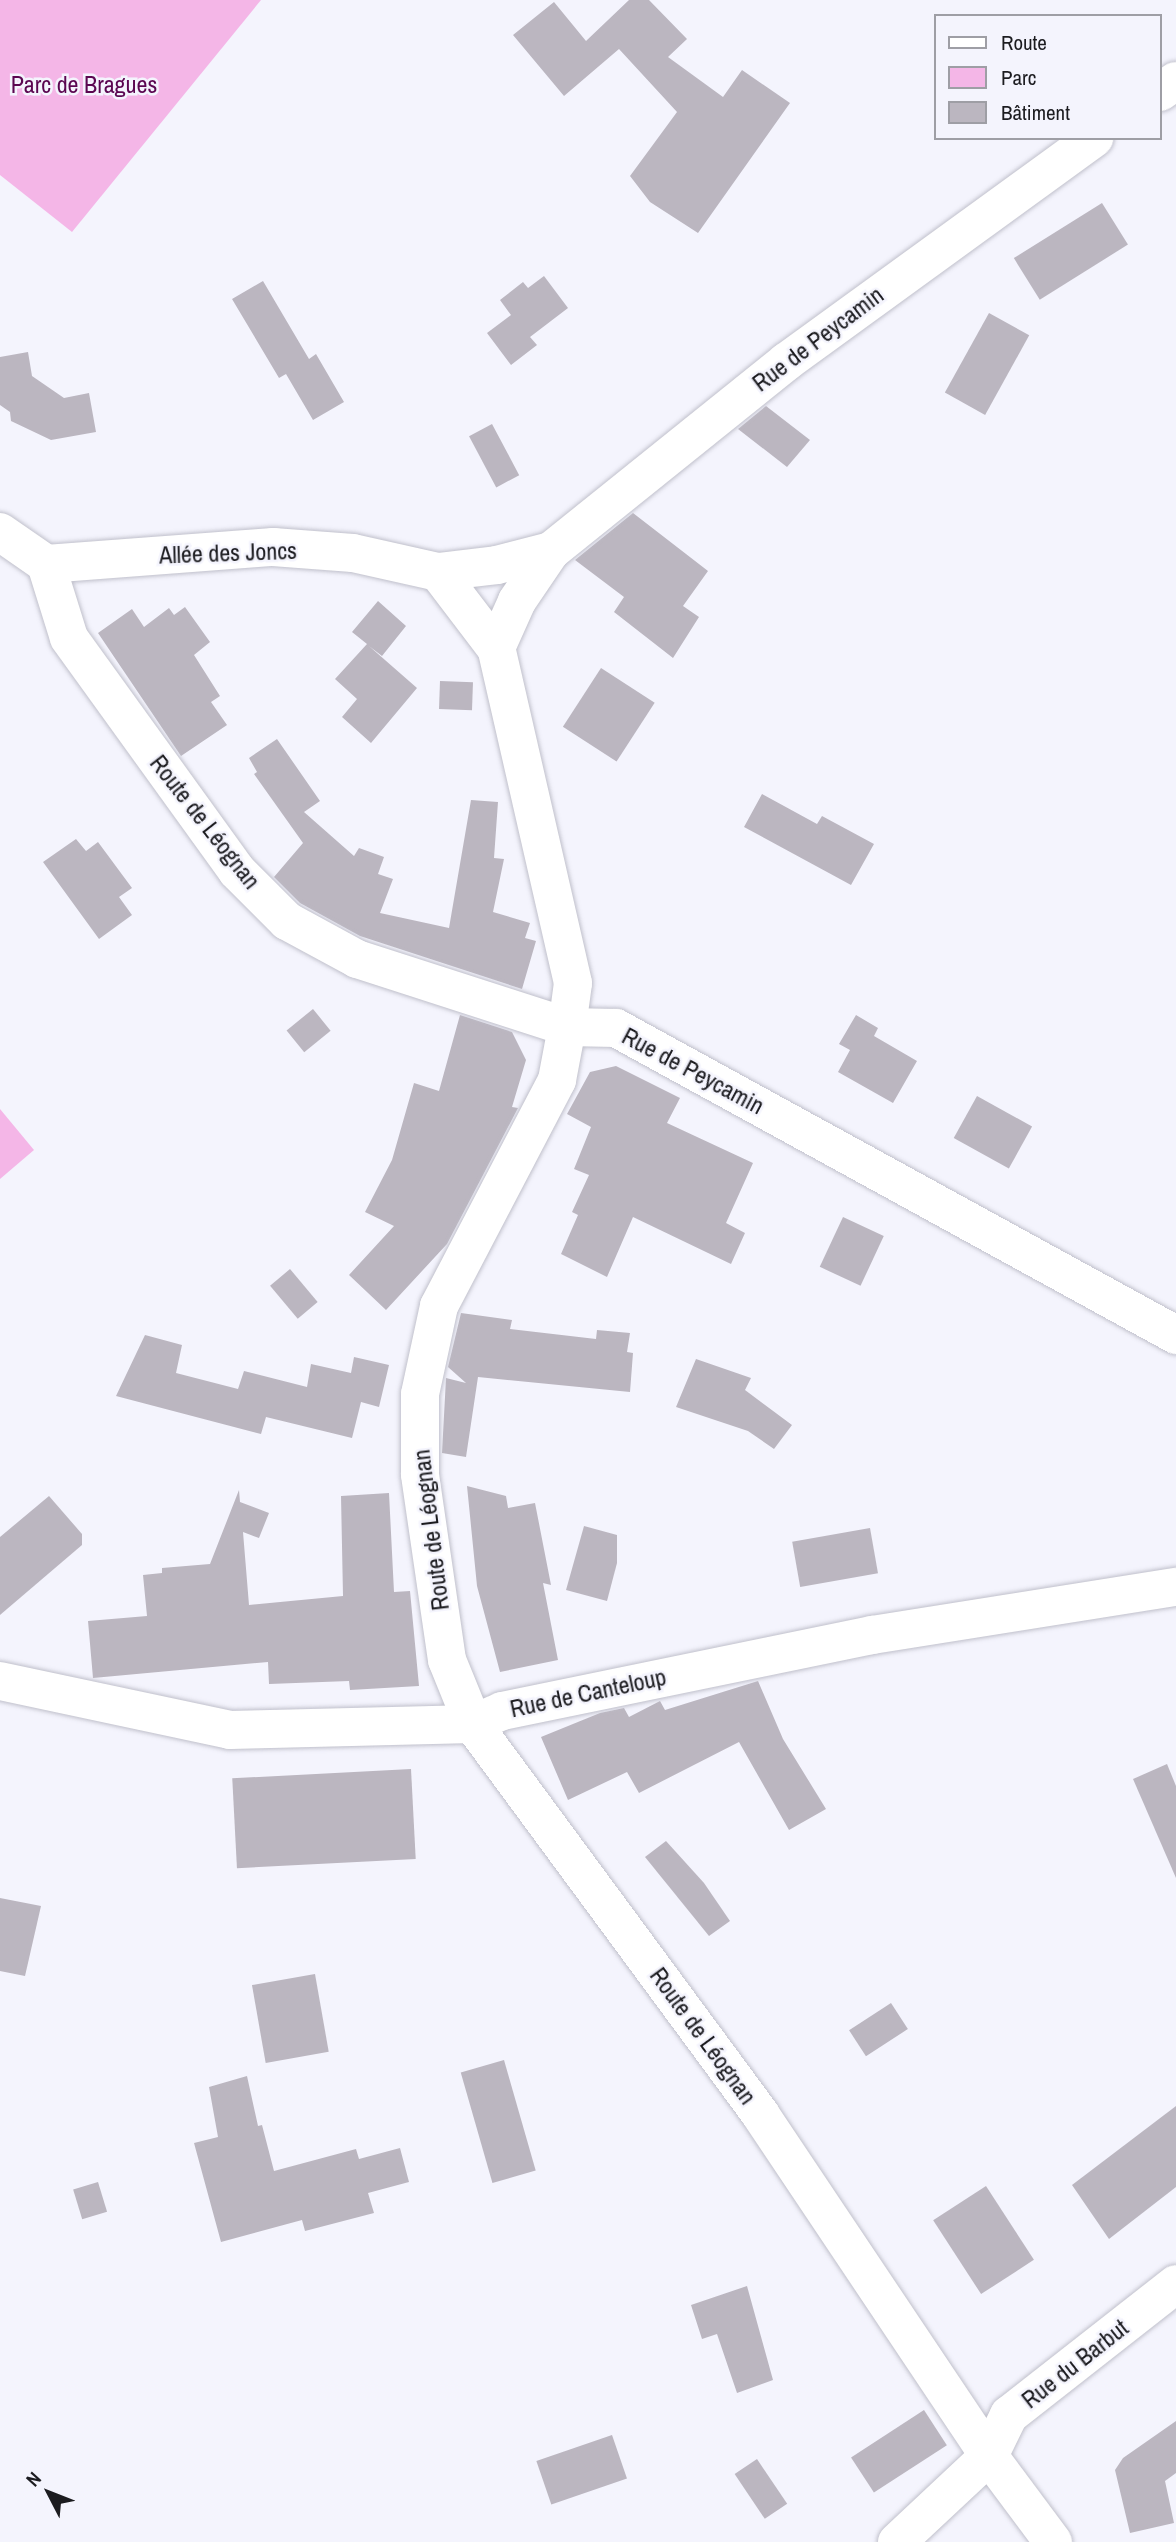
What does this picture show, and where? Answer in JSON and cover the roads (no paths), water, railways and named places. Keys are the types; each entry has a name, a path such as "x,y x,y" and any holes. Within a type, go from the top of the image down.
{"street":[{"name":"Rue de Peycamin","path":"496,648 517,601 551,551 786,362 1091,140"},
{"path":"0,531 46,564"},
{"name":"Allée des Joncs","path":"46,564 273,547 353,553 438,572"},
{"name":"Rue de Peycamin","path":"438,572 497,565 551,551"},
{"name":"Route de Léognan","path":"46,564 69,638 237,871 287,921 357,960 568,1027 557,1080 439,1306 420,1394 420,1474 447,1660 473,1724 761,2115 989,2456 1053,2542"},
{"path":"438,572 496,648 573,983 568,1027"},
{"name":"Rue de Peycamin","path":"568,1027 616,1028 1176,1335"},
{"name":"Rue de Canteloup","path":"0,1681 230,1730 473,1724 502,1711 860,1638 1176,1587"},
{"name":"Rue du Barbut","path":"897,2542 989,2456 1009,2415 1176,2284"}],"park label":[{"name":"Parc de Bragues","path":"84,85"}]}
